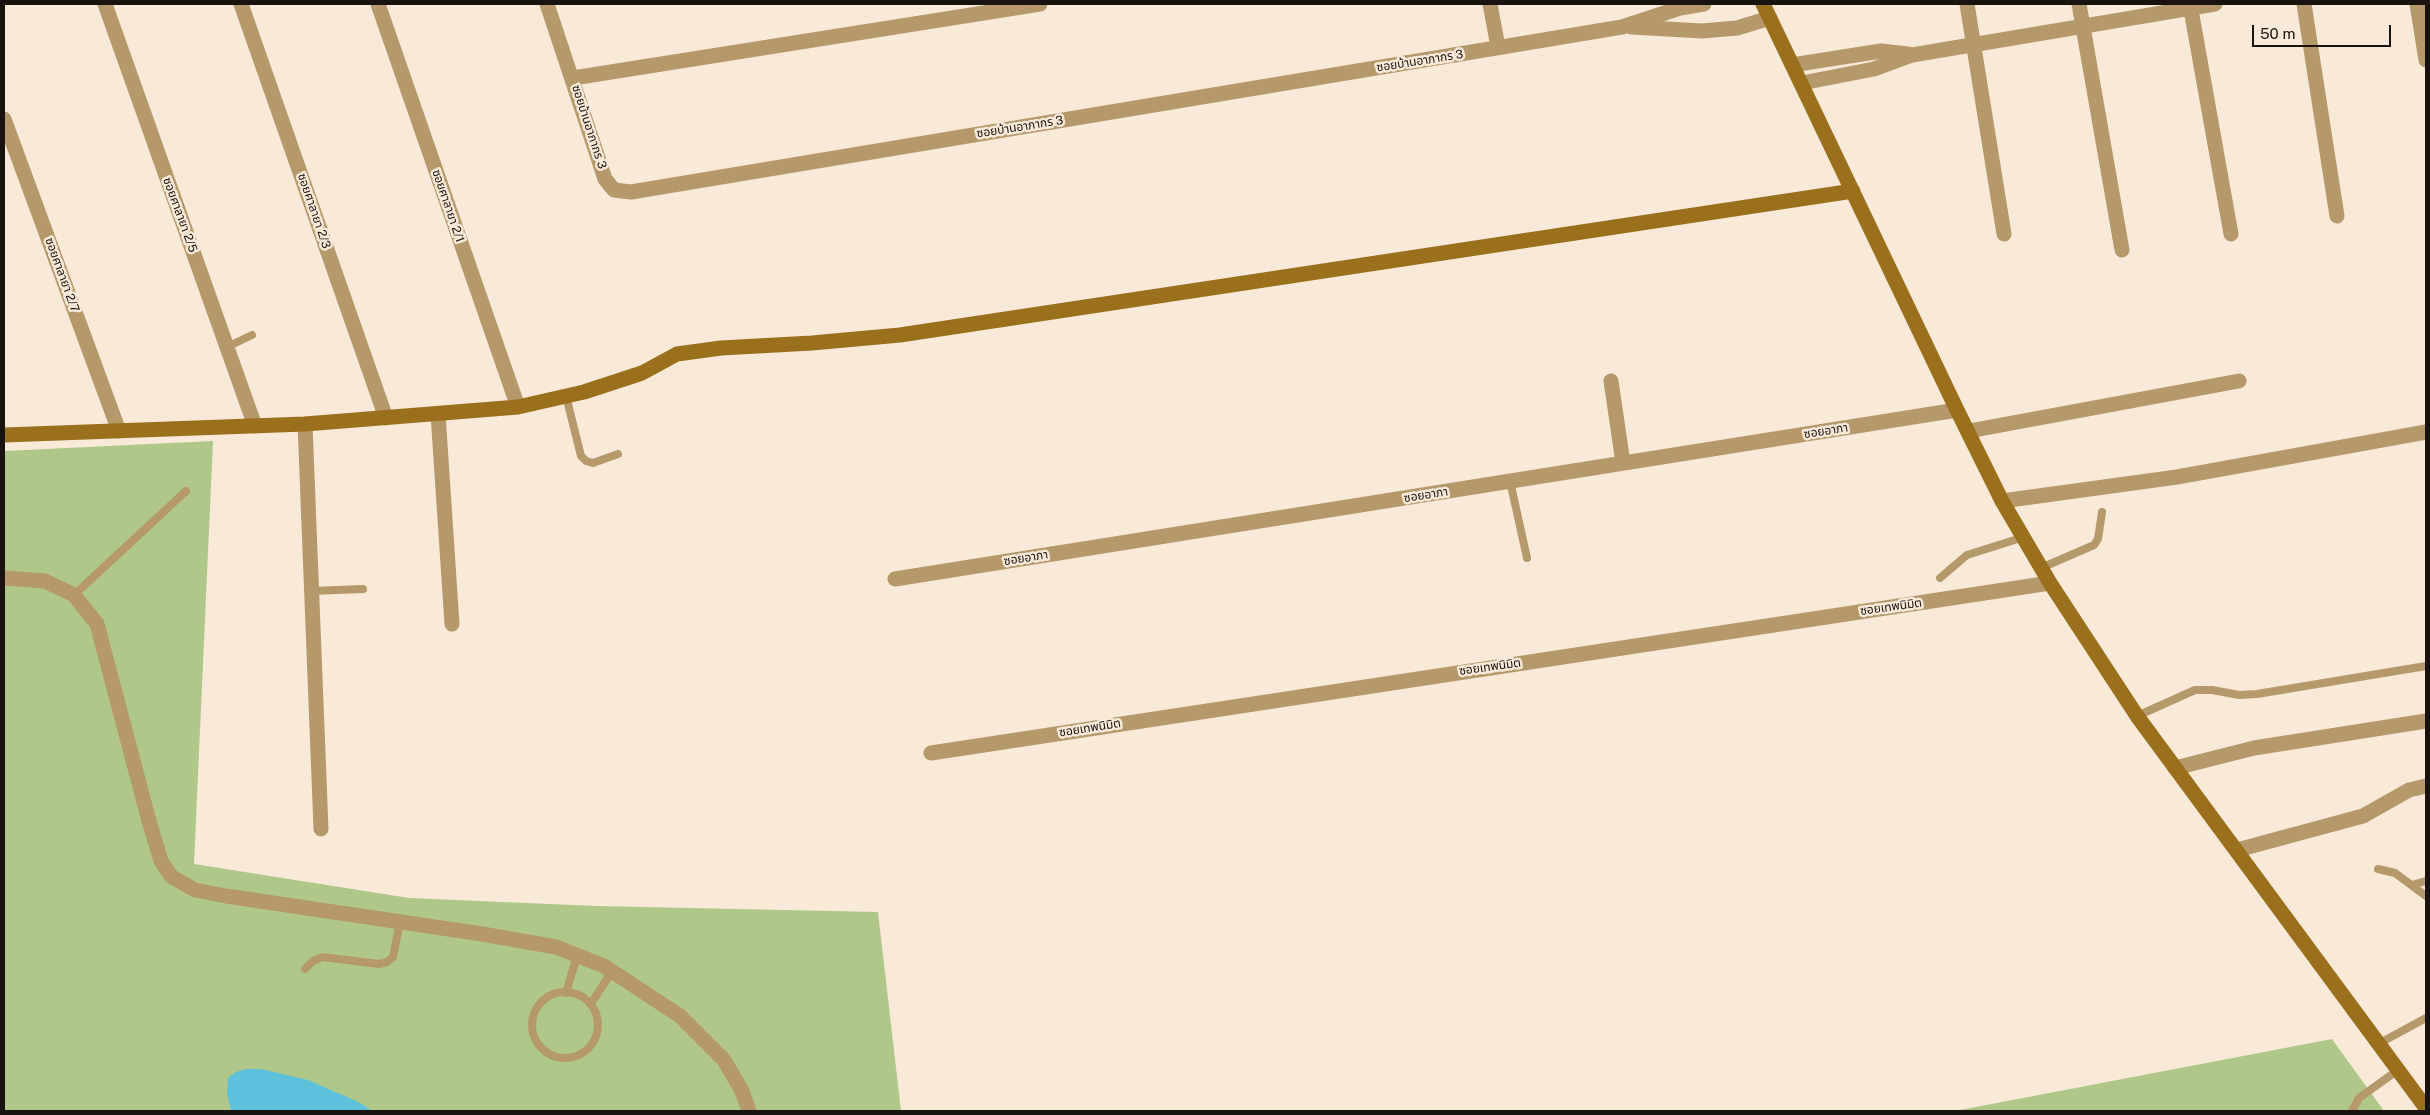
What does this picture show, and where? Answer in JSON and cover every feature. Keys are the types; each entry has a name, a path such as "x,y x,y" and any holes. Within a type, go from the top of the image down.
{"street":[{"name":"ซอยศาลายา 2/5","path":"105,4 255,426"},
{"name":"ซอยศาลายา 2/3","path":"241,4 386,418"},
{"name":"ซอยศาลายา 2/1","path":"378,4 518,407"},
{"name":"ซอยบ้านอาภากร 3","path":"547,4 605,179 614,190 631,192 1622,27 1680,8 1704,4"},
{"path":"573,78 1040,4"},
{"path":"1490,4 1498,48"},
{"path":"1763,4 2002,501 2050,584 2175,768 2378,1044 2398,1070 2420,1091 2426,1108"},
{"path":"1967,4 2004,234"},
{"path":"2079,4 2122,250"},
{"path":"1802,83 1874,69 1912,55 1973,43 2190,6 2215,4"},
{"path":"2304,4 2337,216"},
{"path":"2418,4 2426,60"},
{"path":"2190,6 2231,234"},
{"name":"ซอยบ้านอาภากร 3","path":"1622,27 1702,31 1737,28 1770,18"},
{"path":"1792,65 1881,51 1912,55"},
{"name":"ซอยศาลายา 2/7","path":"4,119 119,431"},
{"path":"4,435 304,424 518,407 566,396 642,373 677,354 721,348 812,343 900,335 1853,191"},
{"path":"1611,381 1623,463"},
{"path":"1968,431 2239,381"},
{"name":"ซอยอาภา","path":"894,579 1957,410"},
{"path":"438,414 452,624"},
{"path":"304,424 321,829"},
{"path":"2002,501 2176,476 2426,432"},
{"path":"4,578 46,581 74,595 97,624 149,822 161,861 172,877 195,890 218,895 546,946 577,956 612,971 680,1016 724,1060 742,1091 749,1111"},
{"name":"ซอยเทพนิมิต","path":"931,753 2050,584"},
{"path":"2175,768 2254,748 2426,721"},
{"path":"2237,850 2363,816 2409,790 2426,786"}],"lane":[{"path":"226,347 252,335"},
{"path":"566,396 581,456 586,462 593,463 618,454"},
{"path":"1510,481 1527,558"},
{"path":"74,595 186,491"},
{"path":"2042,568 2094,545 2098,539 2102,512"},
{"path":"1940,578 1967,555 2024,537"},
{"path":"311,591 363,589"},
{"path":"2138,716 2195,690 2212,690 2227,694 2257,694 2426,666"},
{"path":"2378,869 2395,873 2426,896"},
{"path":"2412,886 2426,881"},
{"path":"305,969 322,957 379,964 387,962 393,957 400,922"},
{"path":"566,993 577,956"},
{"path":"591,1004 612,971"},
{"path":"566,993 575,994 591,1004 598,1018 598,1032 591,1046 580,1055 566,1059 551,1055 539,1046 533,1033 533,1018 540,1005 551,996 566,993"},
{"path":"2378,1044 2426,1018"},
{"path":"2352,1111 2359,1098 2398,1070"}],"green space":[{"path":"213,441 194,864 409,898 596,906 878,912 901,1111 4,1111 4,451"},
{"path":"2332,1039 2384,1111 1955,1111"}],"water":[{"path":"246,1069 261,1069 308,1080 356,1101 373,1111 231,1111 227,1093 228,1078 236,1072"}]}
